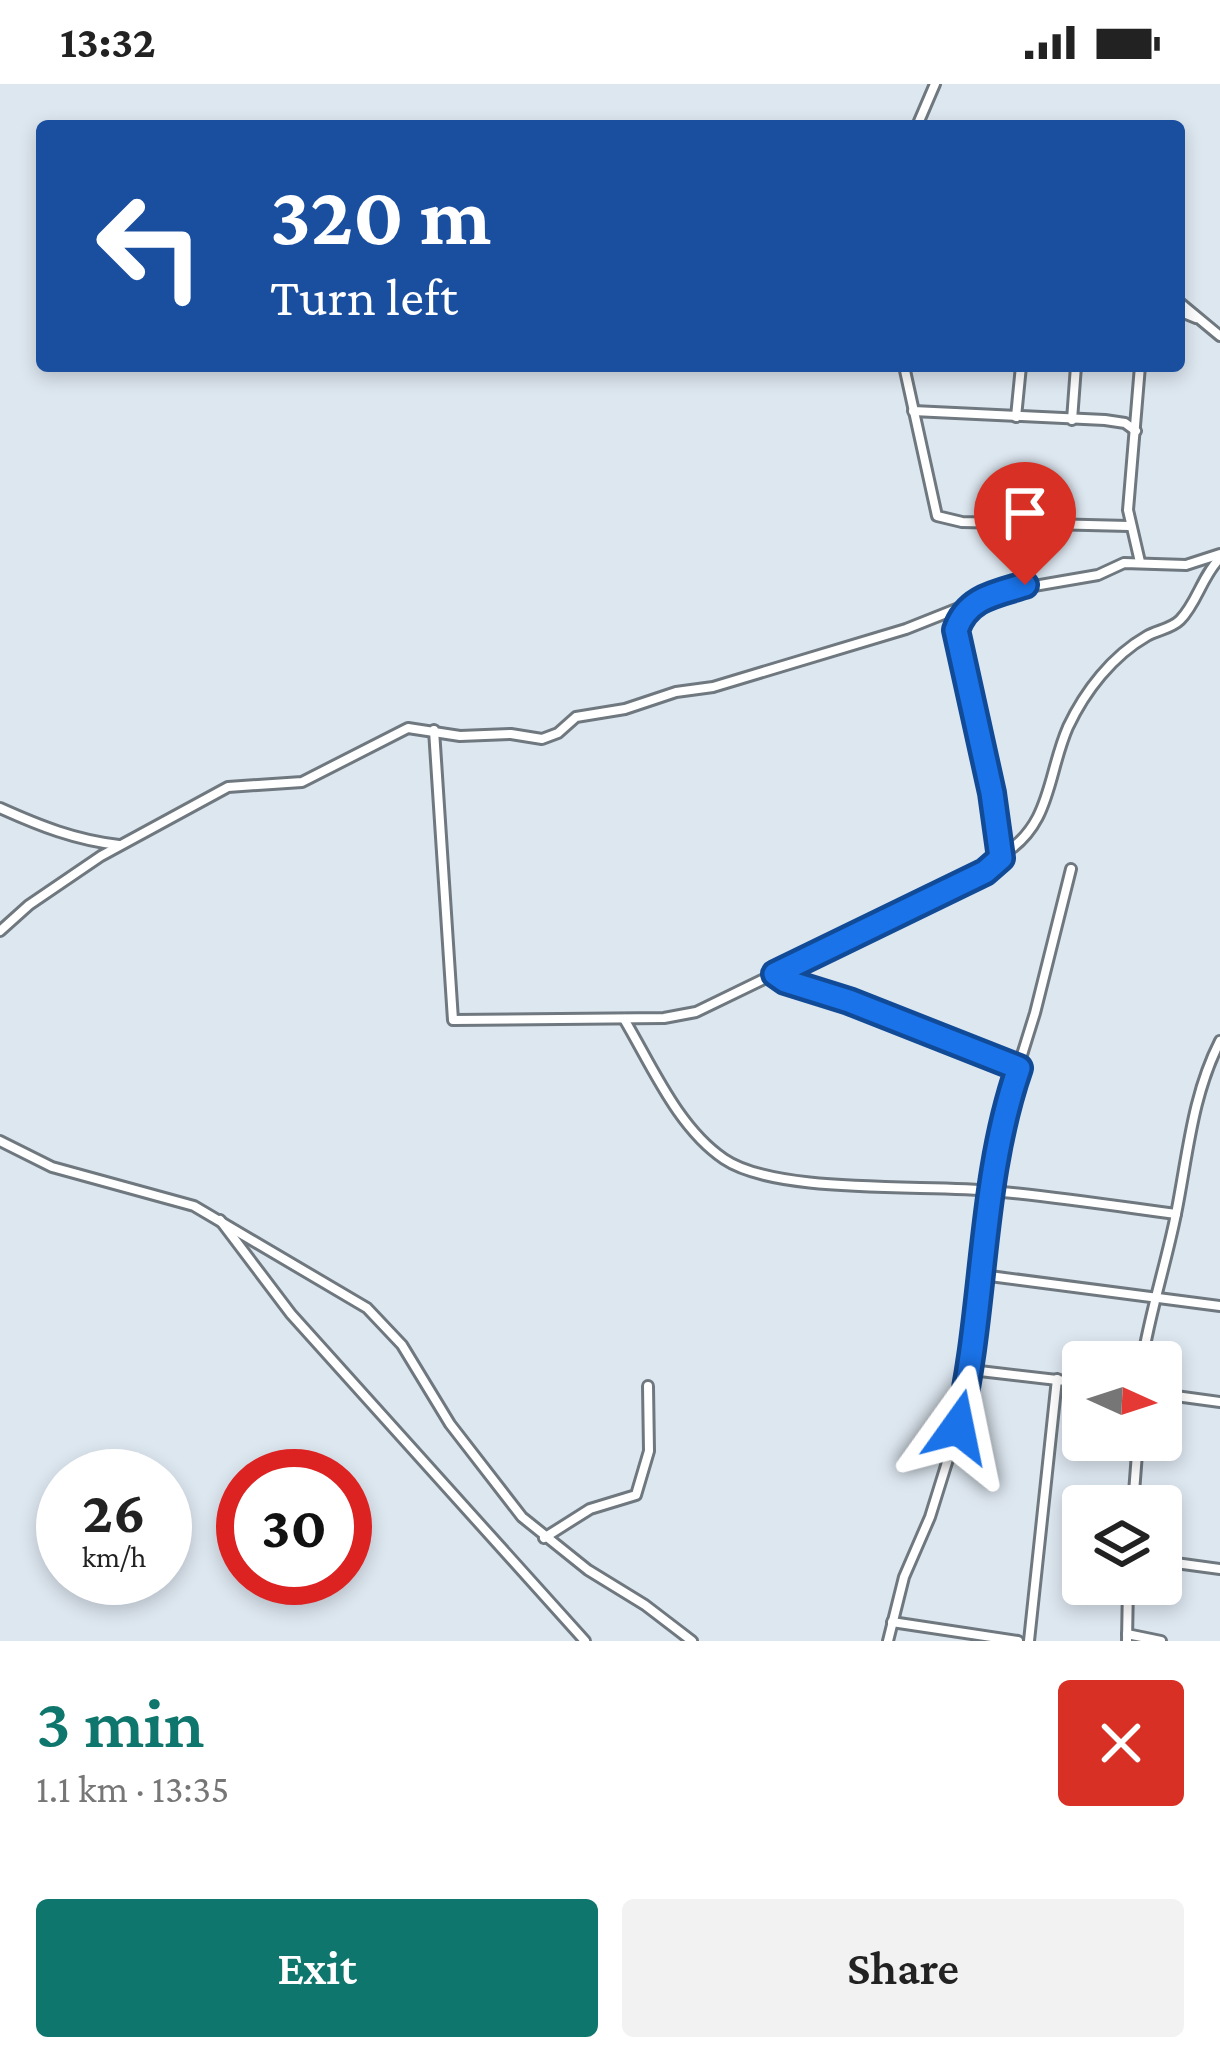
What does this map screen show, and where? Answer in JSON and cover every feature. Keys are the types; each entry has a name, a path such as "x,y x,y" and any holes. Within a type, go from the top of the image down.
{"street":[{"path":"920,120 935,84"},
{"path":"1185,306 1220,336"},
{"path":"1185,313 1203,320"},
{"path":"905,372 937,516 944,520 1129,526"},
{"path":"1016,418 1020,372"},
{"path":"1072,420 1076,372"},
{"path":"1139,562 1138,543 1129,526 1140,372"},
{"path":"913,411 1115,421 1136,431"},
{"path":"0,931 29,905 121,846 228,787 290,785 408,728 460,736 511,734 542,739 558,733 576,717 713,687 890,634 1025,585 1098,575 1124,563 1186,566 1220,556"},
{"path":"434,730 452,1017 459,1021 664,1018 696,1012 985,872 1028,836 1037,824 1061,744 1092,688 1144,638 1178,622 1220,556"},
{"path":"974,602 961,616 956,636 992,793 1001,856"},
{"path":"0,808 52,832 121,846"},
{"path":"887,1641 958,1427 971,1370 998,1132 1071,869"},
{"path":"775,974 1019,1068"},
{"path":"623,1018 692,1129 740,1169 825,1182 991,1190 1176,1214"},
{"path":"1146,1341 1196,1101 1220,1041"},
{"path":"0,1141 52,1167 148,1191 219,1218 367,1308 402,1345 450,1424 502,1494 544,1538 692,1641"},
{"path":"219,1218 291,1314 585,1641"},
{"path":"982,1275 1220,1306"},
{"path":"971,1370 1062,1380"},
{"path":"1029,1641 1057,1379"},
{"path":"544,1538 590,1509 637,1496 649,1451 648,1387"},
{"path":"1182,1397 1220,1402"},
{"path":"1182,1564 1220,1569"},
{"path":"1128,1605 1127,1638 1161,1641"},
{"path":"892,1622 1018,1641"}],"route":[{"path":"958,1427 971,1370 994,1150 1019,1068 775,974 985,872 1001,858 992,793 956,630 974,602 1025,585"}]}
